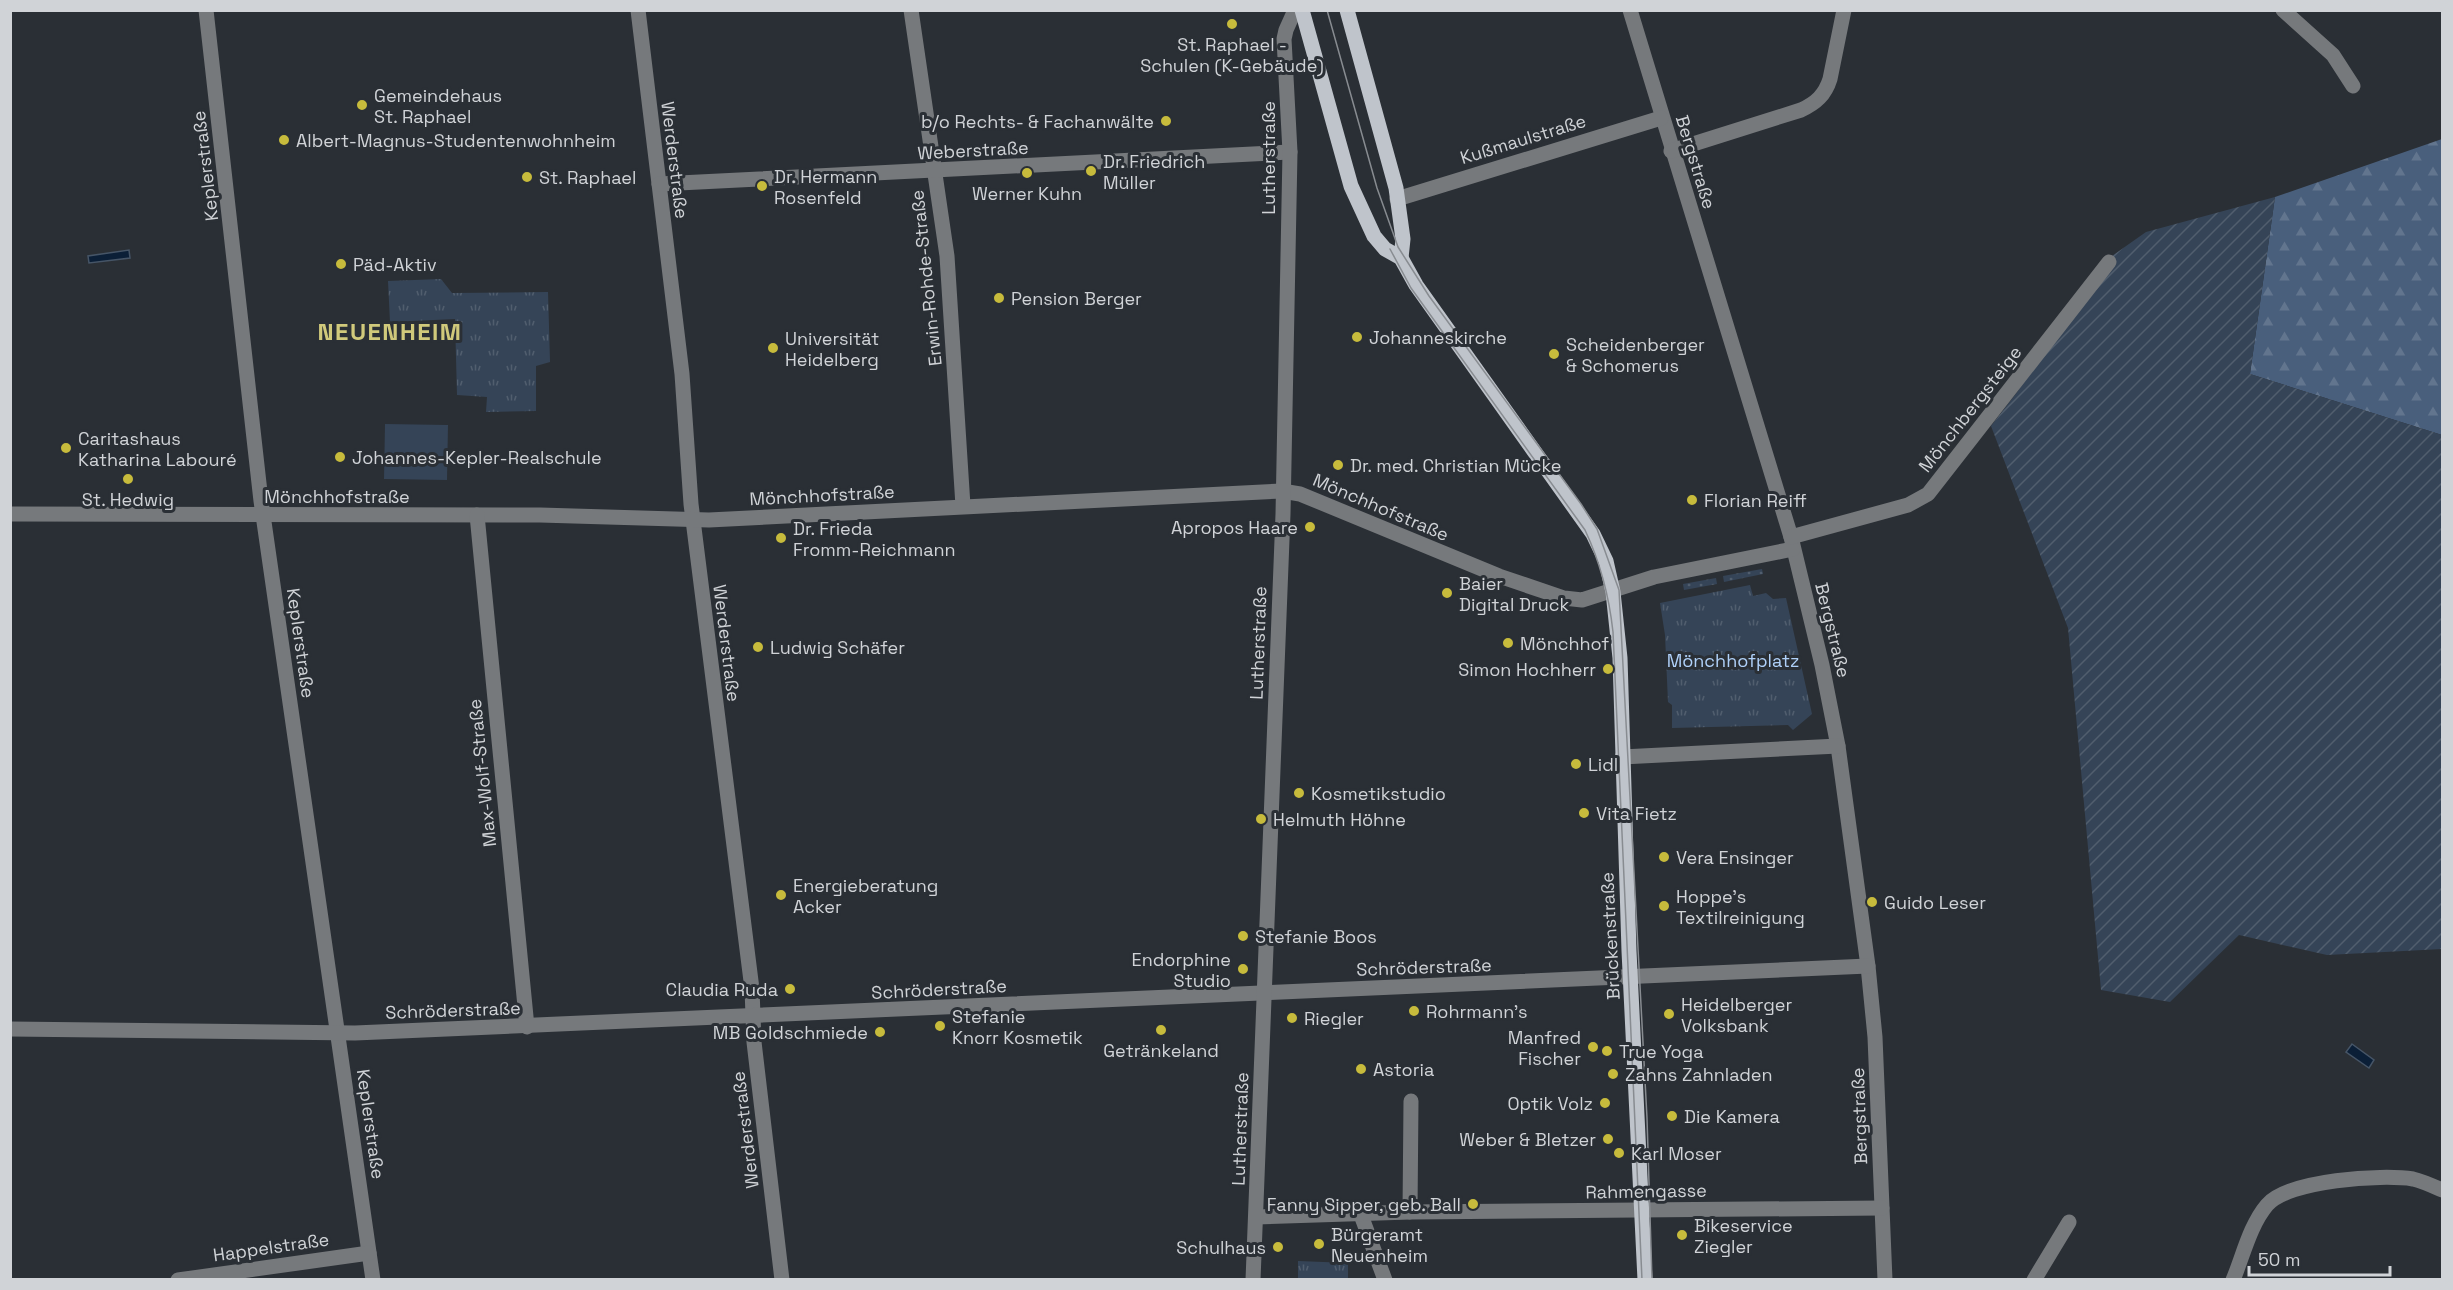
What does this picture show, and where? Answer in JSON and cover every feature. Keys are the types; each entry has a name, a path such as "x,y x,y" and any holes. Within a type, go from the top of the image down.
{"main road":[{"path":"1302,10 1351,186 1374,236 1385,249 1401,258 1403,239 1397,199 1347,10"},
{"name":"Brückenstraße","path":"1401,258 1416,285 1587,524 1606,561 1614,592 1620,658 1622,757 1645,1280"}],"street":[{"name":"Keplerstraße","path":"206,10 263,515 373,1280"},
{"name":"Werderstraße","path":"638,10 682,374 693,520 782,1280"},
{"name":"Erwin-Rohde-Straße","path":"911,10 946,256 954,339 963,506"},
{"name":"Lutherstraße","path":"1253,1280 1282,491 1290,152 1284,39 1295,10"},
{"name":"Bergstraße","path":"1630,10 1792,543 1822,665 1838,746 1868,966 1875,1038 1885,1280"},
{"path":"1671,151 1801,110 1817,101 1823,96 1830,79 1844,10"},
{"path":"2283,10 2333,55 2353,87"},
{"name":"Kußmaulstraße","path":"1397,199 1661,118"},
{"name":"Weberstraße","path":"658,184 934,172 1290,152"},
{"name":"Mönchbergsteige","path":"1792,543 1908,505 1928,494 2109,262"},
{"name":"Mönchhofstraße","path":"10,514 477,515 693,520 1282,491 1300,494 1455,559 1563,598 1582,600 1614,592"},
{"name":"Max-Wolf-Straße","path":"477,515 527,1027"},
{"path":"1614,592 1654,577 1792,543"},
{"path":"1622,757 1838,746"},
{"name":"Schröderstraße","path":"10,1029 338,1040 527,1027 1868,966"},
{"path":"1410,1212 1411,1101"},
{"path":"2233,1280 2258,1217 2268,1203 2278,1195 2308,1186 2390,1177 2415,1179 2442,1190"},
{"name":"Rahmengasse","path":"1256,1217 1410,1212 1882,1208"},
{"path":"1361,1215 1385,1280"},
{"path":"2034,1280 2069,1222"},
{"name":"Happelstraße","path":"178,1280 369,1253"}],"green space":[{"path":"2442,139 2442,435 2250,374 2275,197"},
{"path":"2275,197 2250,374 2442,435 2442,949 2327,955 2239,935 2170,1002 2101,990 2068,628 1991,426 2018,391 2076,296 2102,263 2146,232"},
{"path":"441,279 452,293 548,292 550,362 536,366 536,411 486,412 487,397 457,395 455,319 390,322 388,281"},
{"path":"385,424 448,425 447,480 384,479"},
{"path":"1762,569 1763,574 1724,582 1723,576"},
{"path":"1716,578 1717,584 1684,590 1683,584"},
{"name":"Mönchhofplatz","path":"1750,585 1753,596 1766,593 1773,599 1786,598 1812,714 1793,730 1788,725 1672,728 1672,705 1668,702 1665,635 1660,603"},
{"path":"1298,1261 1348,1263 1348,1279 1298,1279"}],"shaded area":[{"path":"129,250 130,258 89,263 88,256"},
{"path":"2352,1044 2374,1060 2369,1068 2346,1052"}],"tram line":[{"path":"1327,10 1377,188 1398,247 1429,296 1581,504 1597,529 1619,590 1647,1118 1652,1280"},
{"path":"1390,249 1411,288 1585,530 1596,555 1607,592 1613,632 1642,1280"}],"place":[{"name":"St. Raphael - Schulen (K-Gebäude)","path":"1232,24"},
{"name":"Gemeindehaus St. Raphael","path":"362,105"},
{"name":"b/o Rechts- & Fachanwälte","path":"1166,121"},
{"name":"Albert-Magnus-Studentenwohnheim","path":"284,140"},
{"name":"Dr. Friedrich Müller","path":"1091,171"},
{"name":"Werner Kuhn","path":"1027,173"},
{"name":"St. Raphael","path":"527,177"},
{"name":"Dr. Hermann Rosenfeld","path":"762,186"},
{"name":"Päd-Aktiv","path":"341,264"},
{"name":"Pension Berger","path":"999,298"},
{"name":"Johanneskirche","path":"1357,337"},
{"name":"Universität Heidelberg","path":"773,348"},
{"name":"Scheidenberger & Schomerus","path":"1554,354"},
{"name":"Caritashaus Katharina Labouré","path":"66,448"},
{"name":"Johannes-Kepler-Realschule","path":"340,457"},
{"name":"Dr. med. Christian Mücke","path":"1338,465"},
{"name":"St. Hedwig","path":"128,479"},
{"name":"Florian Reiff","path":"1692,500"},
{"name":"Apropos Haare","path":"1310,527"},
{"name":"Dr. Frieda Fromm-Reichmann","path":"781,538"},
{"name":"Baier Digital Druck","path":"1447,593"},
{"name":"Mönchhof","path":"1508,643"},
{"name":"Ludwig Schäfer","path":"758,647"},
{"name":"Simon Hochherr","path":"1608,669"},
{"name":"Lidl","path":"1576,764"},
{"name":"Kosmetikstudio","path":"1299,793"},
{"name":"Vita Fietz","path":"1584,813"},
{"name":"Helmuth Höhne","path":"1261,819"},
{"name":"Vera Ensinger","path":"1664,857"},
{"name":"Energieberatung Acker","path":"781,895"},
{"name":"Guido Leser","path":"1872,902"},
{"name":"Hoppe's Textilreinigung","path":"1664,906"},
{"name":"Stefanie Boos","path":"1243,936"},
{"name":"Endorphine Studio","path":"1243,969"},
{"name":"Claudia Ruda","path":"790,989"},
{"name":"Rohrmann's","path":"1414,1011"},
{"name":"Heidelberger Volksbank","path":"1669,1014"},
{"name":"Riegler","path":"1292,1018"},
{"name":"Stefanie Knorr Kosmetik","path":"940,1026"},
{"name":"Getränkeland","path":"1161,1030"},
{"name":"MB Goldschmiede","path":"880,1032"},
{"name":"Manfred Fischer","path":"1593,1047"},
{"name":"True Yoga","path":"1607,1051"},
{"name":"Astoria","path":"1361,1069"},
{"name":"Zahns Zahnladen","path":"1613,1074"},
{"name":"Optik Volz","path":"1605,1103"},
{"name":"Die Kamera","path":"1672,1116"},
{"name":"Weber & Bletzer","path":"1608,1139"},
{"name":"Karl Moser","path":"1619,1153"},
{"name":"Fanny Sipper, geb. Ball","path":"1473,1204"},
{"name":"Bikeservice Ziegler","path":"1682,1235"},
{"name":"Bürgeramt Neuenheim","path":"1319,1244"},
{"name":"Schulhaus","path":"1278,1247"}],"district":[{"name":"NEUENHEIM","path":"390,331"}]}
